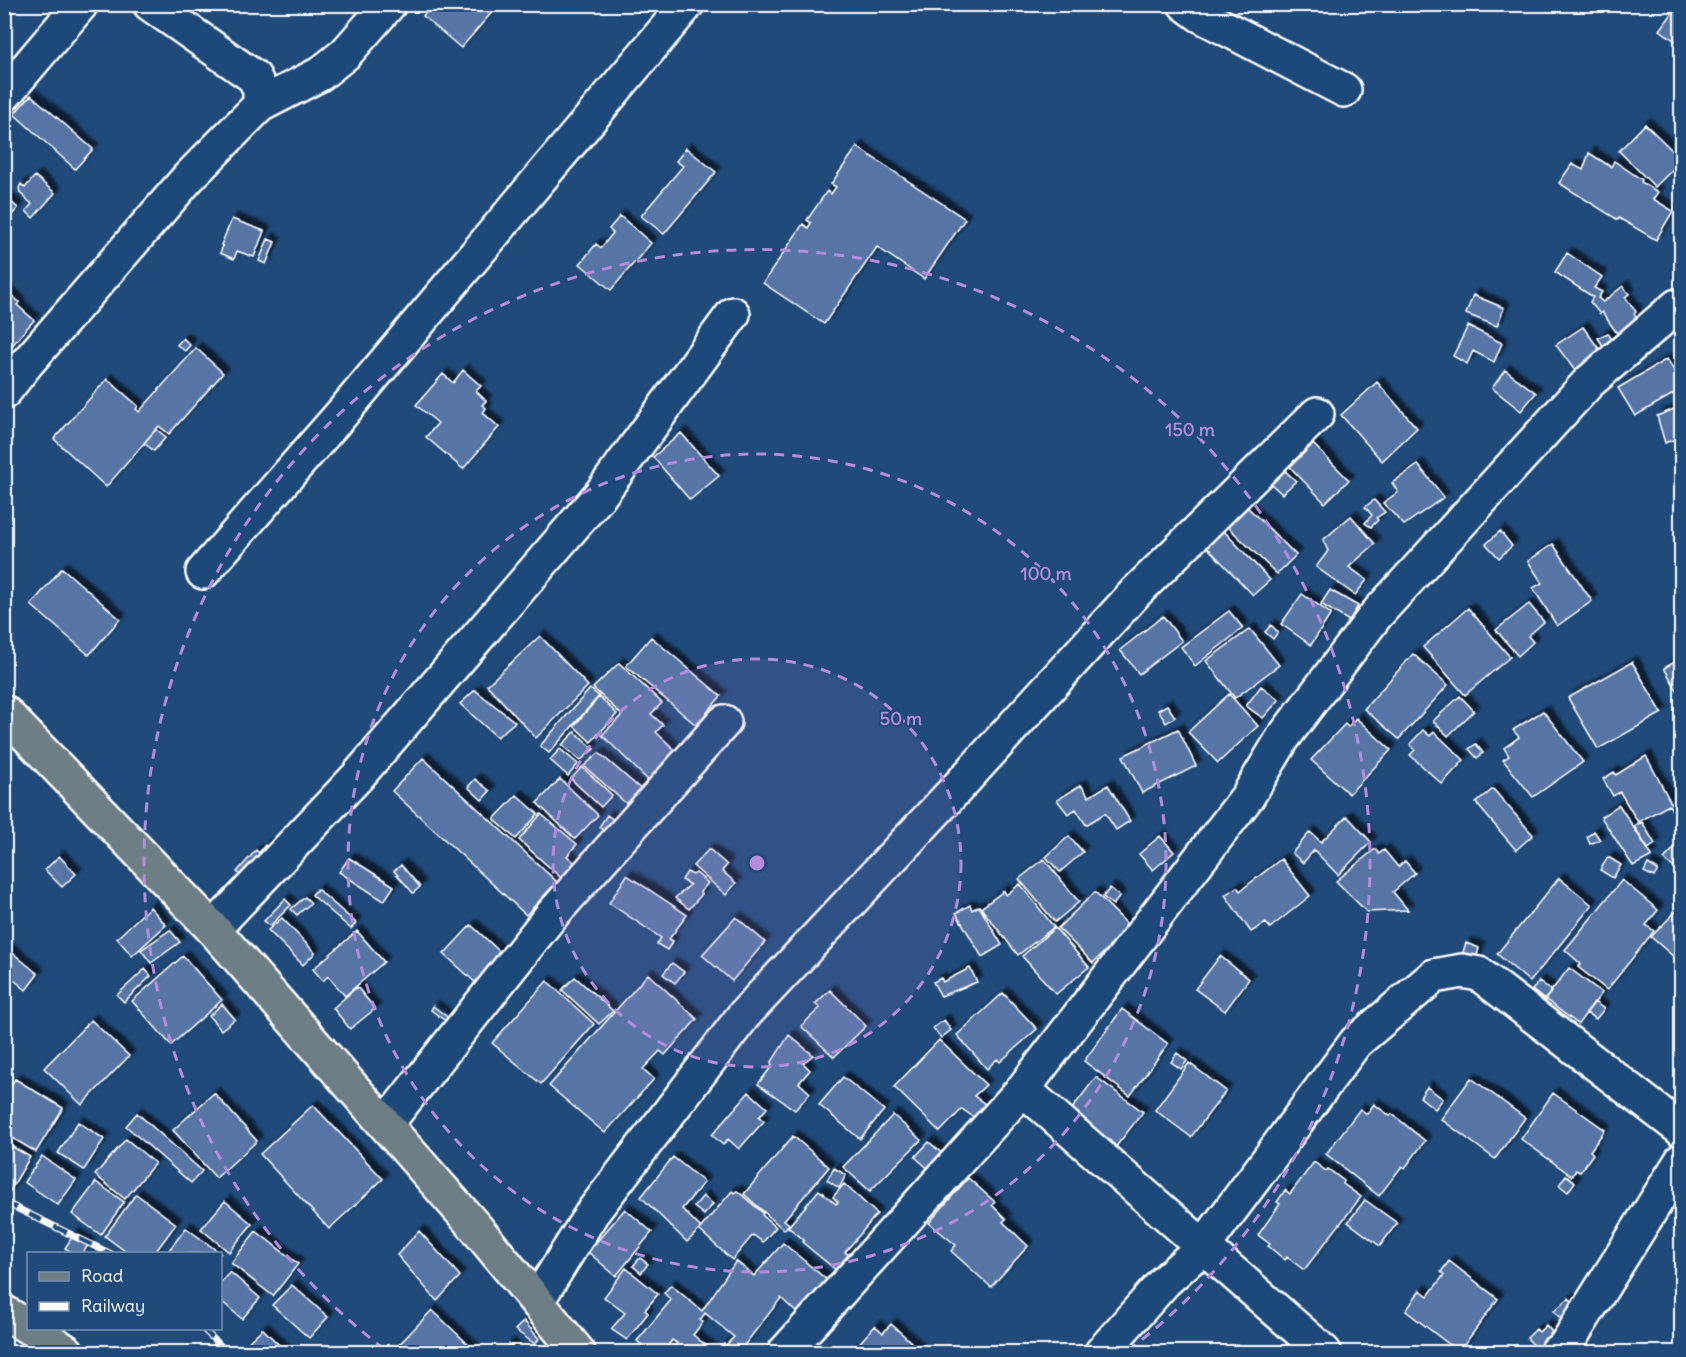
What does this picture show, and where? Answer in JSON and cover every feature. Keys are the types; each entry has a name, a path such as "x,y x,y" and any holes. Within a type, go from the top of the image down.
{"main road":[{"path":"4,712 213,929 477,1229 578,1353"},
{"path":"4,1312 27,1327"},
{"path":"32,1330 67,1353"}],"street":[{"path":"4,95 81,4"},
{"path":"150,4 254,77 260,89 260,105"},
{"path":"4,392 188,178 260,105 320,74 337,61 389,4"},
{"path":"1185,4 1200,15 1344,90"},
{"path":"203,572 344,411 683,5"},
{"path":"785,1353 1023,1089 1248,796 1283,738 1376,615 1589,382 1677,306 1682,306"},
{"path":"213,929 350,786 600,495 733,314"},
{"path":"537,1301 592,1213 744,1015 958,787 1135,592 1317,414"},
{"path":"386,1125 550,917 724,722"},
{"path":"1102,1353 1165,1281 1203,1247 1356,1042 1434,975 1462,971 1479,974 1682,1130"},
{"path":"1023,1089 1324,1353"},
{"path":"1563,1351 1682,1160"}],"building":[{"path":"182,4 202,4 194,14"},
{"path":"433,4 485,4 493,11 461,48 423,16"},
{"path":"1679,4 1682,4 1682,38 1678,43 1660,30"},
{"path":"31,95 93,149 75,169 14,114"},
{"path":"1645,124 1682,160 1655,187 1619,151"},
{"path":"857,147 965,219 924,279 877,247 824,324 763,283 803,224 808,228 811,223 807,220 827,191 831,194 836,187 831,184"},
{"path":"686,148 716,172 664,234 641,216 683,166 676,161"},
{"path":"1589,153 1611,167 1614,161 1642,180 1641,182 1658,192 1653,199 1673,211 1656,240 1619,218 1618,220 1559,183 1572,164 1583,170"},
{"path":"35,176 55,193 33,218 26,211 32,204 20,193 19,188 21,184 25,188"},
{"path":"4,196 18,208 4,224"},
{"path":"620,216 651,243 611,290 580,264 596,244 601,248 613,233 609,229"},
{"path":"232,219 264,231 254,257 237,251 234,259 220,253"},
{"path":"268,239 275,242 266,264 259,261"},
{"path":"1567,253 1602,277 1594,288 1602,292 1598,298 1603,302 1623,286 1629,294 1625,297 1645,329 1624,343 1602,312 1600,314 1590,302 1593,297 1555,272"},
{"path":"4,289 34,320 9,349 4,346"},
{"path":"1473,295 1504,308 1497,326 1466,314"},
{"path":"1468,326 1502,343 1494,362 1473,351 1467,364 1453,356"},
{"path":"1583,327 1602,353 1576,372 1556,345"},
{"path":"1608,333 1613,342 1604,347 1598,338"},
{"path":"183,338 190,345 185,351 177,345"},
{"path":"196,348 223,373 169,434 159,426 106,487 54,439 107,379 138,406 136,409 139,412"},
{"path":"1667,359 1676,374 1682,374 1682,389 1635,416 1618,388"},
{"path":"463,370 481,386 476,391 486,401 482,405 486,408 483,413 499,427 463,469 426,437 438,423 416,405 443,374 453,383"},
{"path":"1505,370 1536,393 1521,411 1492,388"},
{"path":"1377,382 1417,428 1382,461 1341,415"},
{"path":"1682,406 1682,430 1678,432 1680,437 1665,443 1657,416"},
{"path":"156,429 166,437 154,451 144,443"},
{"path":"681,433 719,476 690,500 653,457"},
{"path":"1313,444 1349,480 1325,503 1290,467"},
{"path":"1418,465 1444,497 1404,525 1383,503 1398,492 1392,483"},
{"path":"1284,470 1296,481 1282,494 1271,484"},
{"path":"1374,500 1385,512 1376,518 1378,520 1371,527 1365,523 1372,515 1365,507"},
{"path":"1242,502 1296,555 1277,574 1223,522"},
{"path":"1351,516 1375,544 1349,567 1367,580 1355,595 1316,567 1328,551 1323,540"},
{"path":"1221,528 1270,580 1253,595 1204,544"},
{"path":"1500,531 1512,546 1499,558 1486,544"},
{"path":"1553,544 1592,601 1557,626 1533,588 1542,583 1528,561"},
{"path":"62,568 120,619 89,655 31,605"},
{"path":"1330,590 1358,606 1349,621 1321,604"},
{"path":"1302,594 1331,614 1311,645 1281,624"},
{"path":"1529,604 1544,622 1528,636 1533,642 1518,656 1496,630"},
{"path":"1468,608 1510,657 1465,695 1423,647"},
{"path":"1229,611 1243,628 1195,666 1181,647"},
{"path":"1163,616 1182,641 1139,674 1120,650"},
{"path":"1271,625 1278,632 1273,639 1265,632"},
{"path":"1250,629 1279,665 1235,698 1206,661"},
{"path":"540,636 588,686 536,738 487,685"},
{"path":"651,637 721,696 696,725 626,666"},
{"path":"1413,654 1448,685 1399,739 1364,709"},
{"path":"1682,658 1682,699 1664,668"},
{"path":"1632,662 1662,713 1598,749 1568,698"},
{"path":"619,663 662,703 651,714 663,725 656,732 683,758 655,787 602,735 622,715 593,688"},
{"path":"1261,686 1279,700 1263,718 1246,706"},
{"path":"590,689 599,696 549,753 540,746"},
{"path":"475,690 515,722 497,737 460,704"},
{"path":"1229,694 1258,726 1218,763 1188,732"},
{"path":"1460,696 1474,711 1448,736 1433,721"},
{"path":"599,697 617,714 591,742 574,726"},
{"path":"1167,705 1175,717 1166,723 1158,710"},
{"path":"1543,711 1583,762 1533,797 1503,760 1509,756 1504,748 1519,737 1513,730"},
{"path":"1356,718 1391,750 1349,794 1311,760 1345,724 1348,727"},
{"path":"1178,729 1196,766 1142,793 1123,756"},
{"path":"1423,730 1430,736 1434,732 1464,760 1442,784 1410,755 1415,750 1410,744"},
{"path":"575,732 594,749 580,761 562,745"},
{"path":"1476,744 1483,753 1477,758 1469,749"},
{"path":"560,749 578,764 568,776 550,760"},
{"path":"599,753 644,792 630,807 584,766"},
{"path":"1646,756 1671,803 1682,797 1681,827 1669,805 1638,822 1620,792 1613,796 1603,779 1614,772 1616,775"},
{"path":"423,758 557,882 526,915 392,791"},
{"path":"582,767 612,795 601,807 571,779"},
{"path":"475,779 490,791 482,800 468,787"},
{"path":"560,779 598,815 575,839 537,803"},
{"path":"1081,785 1089,797 1108,785 1130,821 1116,830 1105,813 1086,825 1076,809 1068,814 1057,800"},
{"path":"1493,789 1533,835 1516,850 1476,803"},
{"path":"517,795 538,814 516,839 494,819"},
{"path":"1619,805 1652,856 1633,866 1601,817"},
{"path":"541,814 577,844 567,856 582,869 568,884 519,840"},
{"path":"607,815 619,824 611,836 599,827"},
{"path":"1347,816 1371,842 1338,875 1314,850 1303,863 1292,853 1310,832 1321,842"},
{"path":"1642,822 1655,844 1648,849 1634,826"},
{"path":"1594,831 1600,840 1590,844 1587,837"},
{"path":"1069,836 1083,852 1060,872 1046,857"},
{"path":"1160,836 1174,852 1153,870 1139,854"},
{"path":"1680,842 1682,843 1682,875 1664,859"},
{"path":"265,845 272,851 251,884 237,872 256,850 259,853"},
{"path":"709,849 727,865 722,871 736,883 726,895 693,866"},
{"path":"1375,849 1379,854 1384,850 1398,867 1405,861 1415,873 1393,892 1408,910 1367,912 1336,881"},
{"path":"59,856 76,874 62,887 45,870"},
{"path":"1608,857 1621,865 1613,878 1600,870"},
{"path":"349,858 394,886 384,901 339,872"},
{"path":"1044,859 1079,902 1055,922 1019,879"},
{"path":"1281,859 1310,896 1270,928 1266,923 1251,932 1225,895 1237,887 1240,891"},
{"path":"1648,864 1658,870 1654,877 1644,872"},
{"path":"401,865 420,887 413,893 394,871"},
{"path":"687,872 693,875 696,873 708,883 689,909 675,898 690,885 682,880"},
{"path":"627,875 687,915 669,939 673,941 667,950 657,944 661,938 609,903"},
{"path":"1559,878 1592,905 1530,982 1497,954"},
{"path":"1622,880 1658,910 1646,925 1654,931 1607,990 1578,967 1581,964 1565,950"},
{"path":"1020,884 1054,927 1018,955 981,908 1004,891 1006,895"},
{"path":"1110,888 1120,896 1113,905 1103,897"},
{"path":"317,889 356,923 351,929 312,895"},
{"path":"1095,892 1130,927 1093,963 1058,928"},
{"path":"305,897 311,903 297,915 291,909"},
{"path":"285,899 291,905 270,926 264,921"},
{"path":"970,905 972,910 979,906 1002,945 982,957 956,913"},
{"path":"1682,905 1682,964 1651,937"},
{"path":"150,907 166,925 132,956 117,938"},
{"path":"736,917 765,942 732,981 702,955"},
{"path":"282,918 315,953 303,965 268,930"},
{"path":"471,925 513,964 487,993 444,954"},
{"path":"1055,928 1089,967 1056,994 1022,956"},
{"path":"170,930 180,942 151,963 141,950"},
{"path":"357,931 384,962 345,996 328,976 323,981 313,969"},
{"path":"1466,943 1479,948 1475,962 1461,958"},
{"path":"9,950 38,974 26,990 4,972 4,955"},
{"path":"183,956 222,1000 171,1045 132,1001"},
{"path":"1220,956 1249,979 1225,1011 1195,989"},
{"path":"672,963 684,972 675,983 663,974"},
{"path":"970,968 977,982 941,996 933,982 941,978 943,982"},
{"path":"1569,968 1602,993 1578,1024 1545,999"},
{"path":"145,969 151,976 124,1002 117,995"},
{"path":"648,974 697,1019 665,1055 660,1051 643,1069 654,1079 605,1133 549,1086"},
{"path":"575,977 613,1011 599,1024 562,990"},
{"path":"547,981 594,1024 541,1084 492,1043"},
{"path":"1539,981 1552,991 1545,1000 1532,990"},
{"path":"357,987 375,1009 350,1029 333,1008"},
{"path":"830,990 866,1026 834,1057 801,1026 820,1008 815,1004"},
{"path":"1003,993 1037,1029 1000,1062 997,1059 987,1069 957,1035"},
{"path":"1594,1002 1604,1009 1596,1019 1586,1013"},
{"path":"222,1004 235,1019 221,1030 209,1016"},
{"path":"433,1006 455,1023 452,1026 431,1010"},
{"path":"1122,1009 1168,1044 1130,1096 1084,1061"},
{"path":"91,1020 129,1056 82,1105 44,1068"},
{"path":"944,1020 951,1030 941,1038 933,1028"},
{"path":"789,1035 813,1055 803,1063 810,1070 799,1083 810,1093 795,1110 758,1084 772,1066 771,1063"},
{"path":"939,1040 986,1085 974,1096 989,1107 979,1121 962,1109 940,1132 894,1087"},
{"path":"1177,1053 1187,1061 1181,1069 1171,1062"},
{"path":"1189,1063 1226,1091 1191,1137 1155,1110"},
{"path":"843,1077 884,1110 860,1139 819,1105"},
{"path":"1096,1077 1143,1112 1111,1153 1065,1118"},
{"path":"1471,1078 1525,1118 1495,1159 1441,1119"},
{"path":"15,1079 63,1108 36,1152 4,1133 4,1096"},
{"path":"1427,1087 1443,1099 1435,1109 1420,1097"},
{"path":"749,1092 767,1108 759,1117 764,1121 739,1149 728,1139 723,1145 712,1135"},
{"path":"214,1093 257,1141 216,1178 173,1130"},
{"path":"1553,1093 1605,1130 1590,1151 1593,1154 1580,1172 1576,1170 1572,1176 1521,1139"},
{"path":"1374,1104 1390,1116 1392,1114 1425,1141 1405,1168 1402,1166 1379,1196 1326,1154 1360,1109 1367,1114"},
{"path":"313,1105 383,1179 329,1229 260,1154"},
{"path":"137,1113 202,1171 191,1183 126,1126"},
{"path":"893,1115 921,1140 870,1191 843,1167"},
{"path":"78,1122 104,1139 84,1170 58,1153"},
{"path":"793,1136 829,1167 784,1220 789,1224 784,1230 744,1194"},
{"path":"126,1139 155,1163 125,1199 95,1175"},
{"path":"4,1142 30,1157 7,1196 4,1194"},
{"path":"929,1142 946,1157 932,1172 915,1157"},
{"path":"42,1156 76,1180 58,1205 24,1182"},
{"path":"673,1157 704,1182 682,1209 701,1228 687,1242 641,1197"},
{"path":"1314,1162 1326,1171 1328,1169 1361,1197 1304,1270 1287,1257 1285,1260 1258,1235 1280,1204 1277,1202 1285,1190 1290,1194"},
{"path":"834,1168 846,1175 839,1188 827,1180"},
{"path":"1566,1175 1575,1182 1568,1192 1559,1185"},
{"path":"968,1178 995,1202 992,1205 1006,1219 1003,1222 1028,1246 991,1287 951,1251 956,1245 929,1223"},
{"path":"96,1182 124,1202 101,1235 72,1214"},
{"path":"844,1184 877,1214 845,1252 856,1260 842,1275 802,1242 804,1240 788,1227 819,1190 836,1204 838,1202 833,1197"},
{"path":"732,1191 734,1193 737,1191 776,1227 763,1242 753,1235 732,1260 699,1230"},
{"path":"136,1194 176,1224 155,1252 126,1252 105,1236"},
{"path":"703,1196 713,1204 704,1215 694,1207"},
{"path":"1365,1200 1397,1223 1380,1246 1348,1222"},
{"path":"225,1201 252,1224 229,1252 201,1229"},
{"path":"625,1209 652,1232 616,1276 588,1252"},
{"path":"186,1228 219,1252 168,1252"},
{"path":"256,1231 298,1264 273,1296 231,1263"},
{"path":"419,1231 460,1276 437,1301 397,1255"},
{"path":"74,1234 89,1244 83,1252 71,1252 65,1248"},
{"path":"783,1243 827,1280 798,1314 781,1298 739,1352 717,1352 734,1337 705,1313 700,1320 703,1322 693,1335 714,1352 669,1352 677,1343 672,1340 663,1352 650,1352 637,1341 671,1300 664,1293 671,1285 702,1311 736,1261 754,1276"},
{"path":"640,1258 648,1264 641,1273 633,1266"},
{"path":"1449,1261 1498,1299 1459,1352 1406,1311 1420,1290 1428,1296 1444,1275 1441,1272"},
{"path":"626,1268 658,1294 645,1310 648,1313 627,1340 611,1329 625,1313 604,1297"},
{"path":"230,1272 260,1298 242,1319 222,1302 222,1281"},
{"path":"292,1285 328,1317 309,1338 272,1305"},
{"path":"1569,1298 1575,1305 1560,1318 1554,1311"},
{"path":"432,1310 450,1327 476,1352 392,1352"},
{"path":"524,1321 539,1339 535,1344 515,1330"},
{"path":"891,1324 922,1352 851,1352 875,1326 883,1333"},
{"path":"1546,1325 1552,1332 1537,1349 1527,1338 1536,1329 1539,1332"},
{"path":"262,1329 286,1352 238,1352"},
{"path":"509,1344 518,1352 501,1352"}],"railway":[{"path":"4,1202 107,1252"},
{"path":"204,1330 227,1352"}]}
